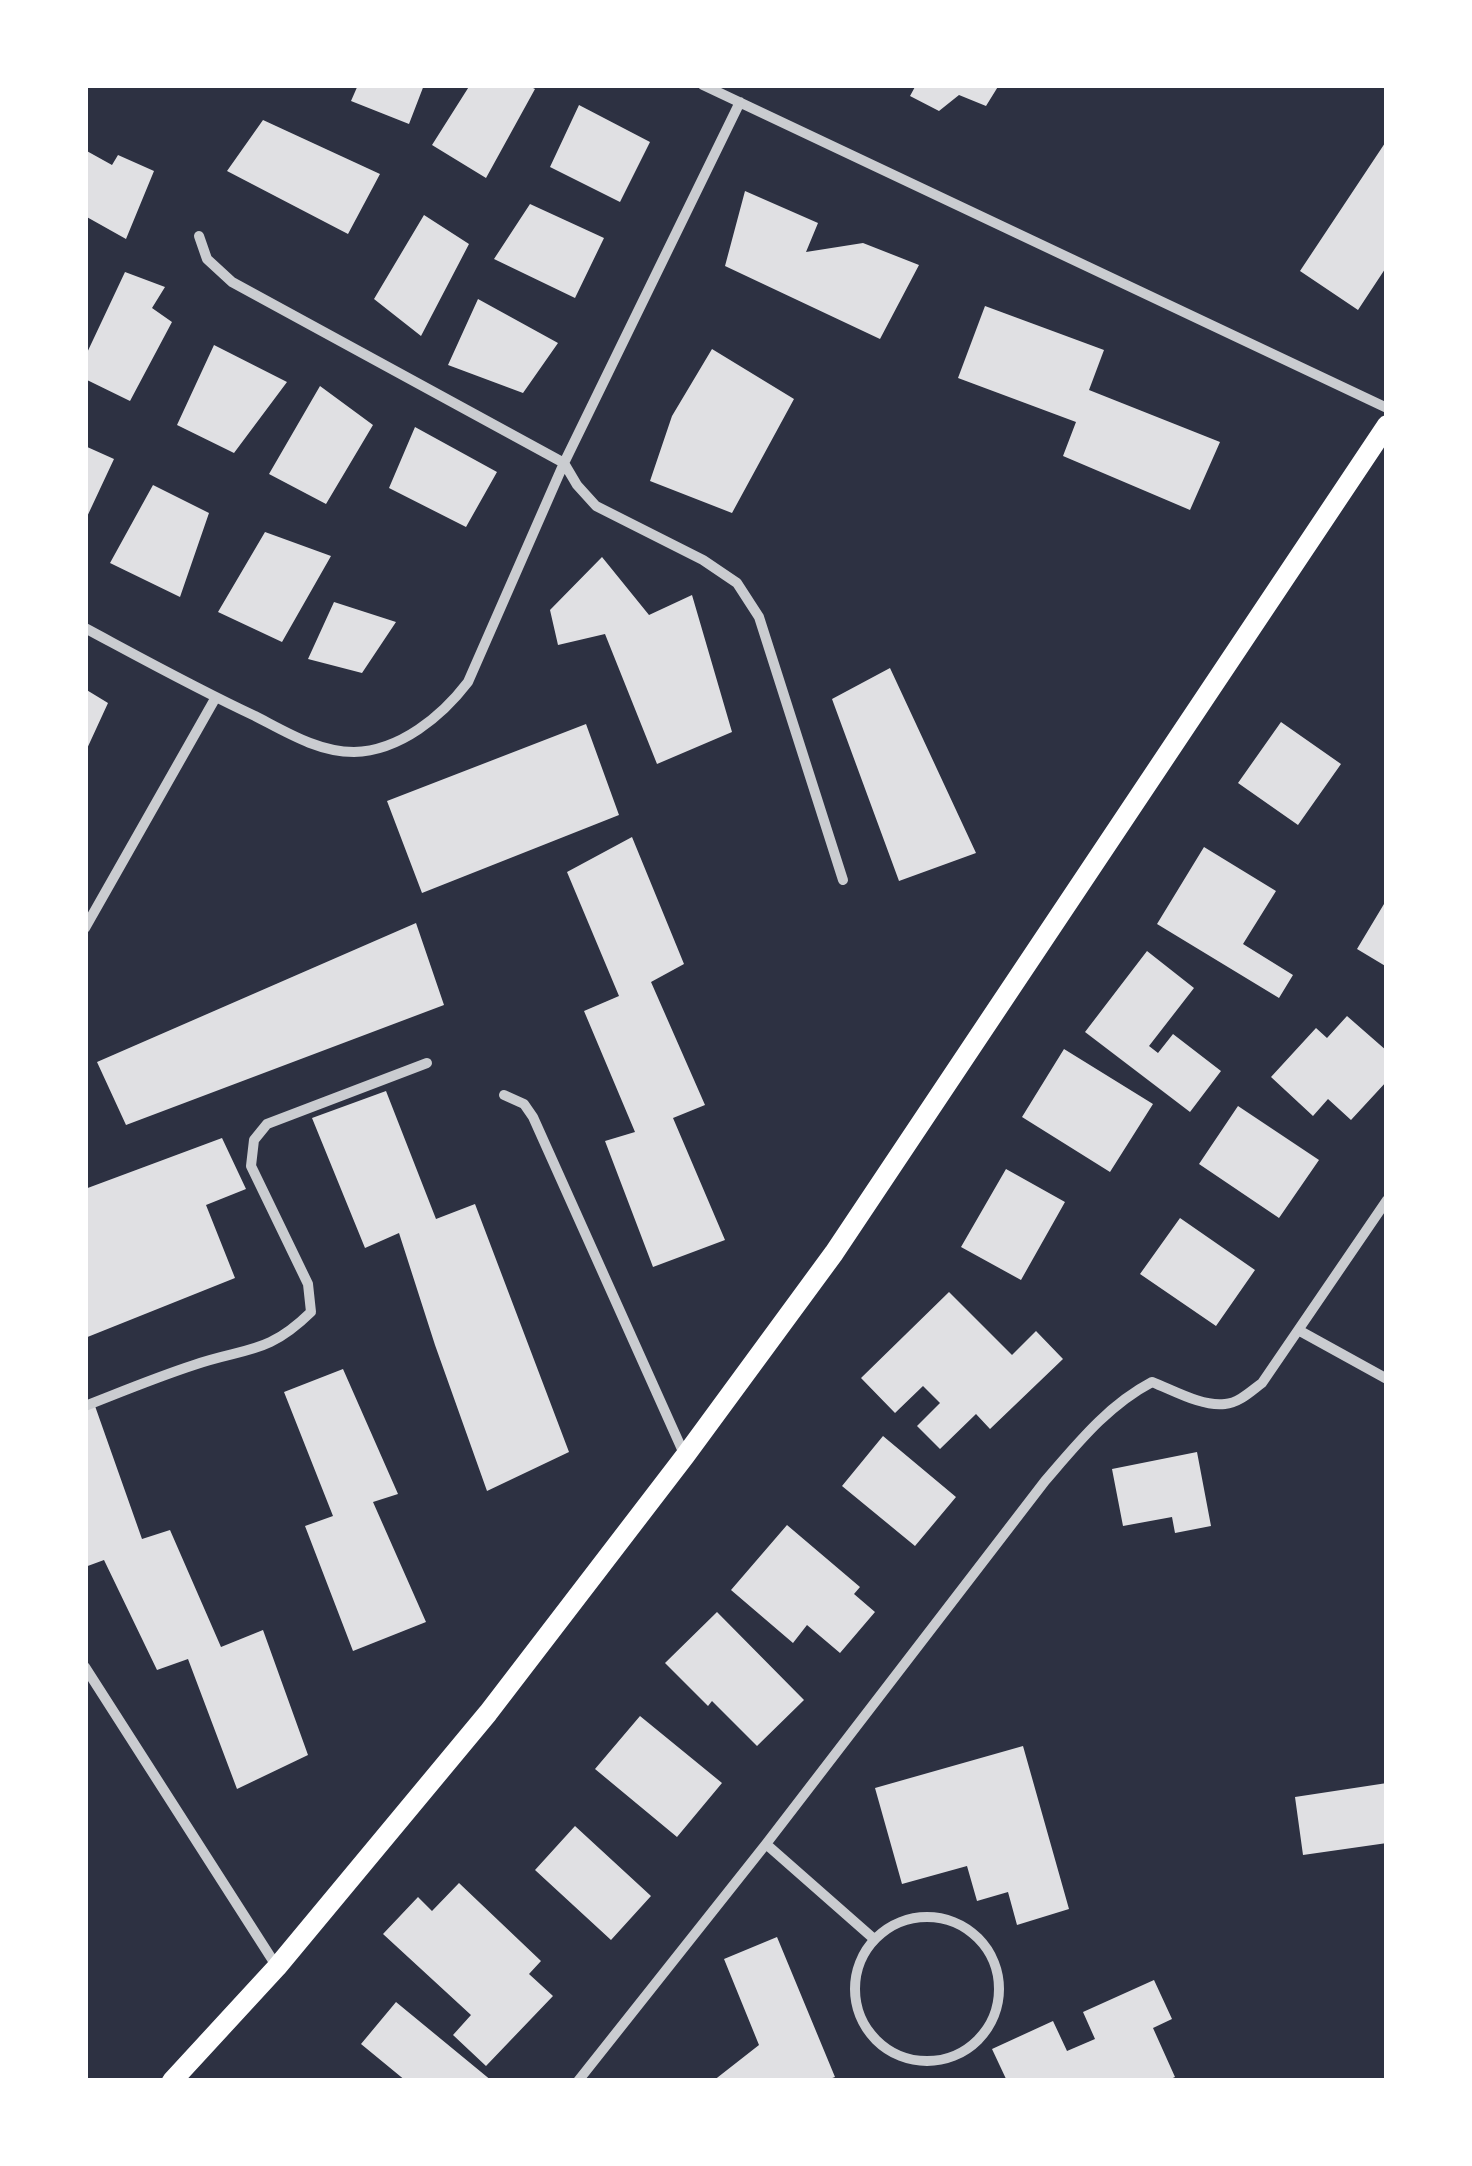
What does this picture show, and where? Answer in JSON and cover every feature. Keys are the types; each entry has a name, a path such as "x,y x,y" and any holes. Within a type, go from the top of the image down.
{"main road":[{"path":"172,2081 277,1967 488,1714 686,1456 834,1253 1387,425"}],"street":[{"path":"704,85 1387,408"},
{"path":"85,628 216,698 321,748 357,752 390,743 424,726 448,708 468,682 564,463 740,102"},
{"path":"199,236 207,259 232,282 564,463 596,506 703,560 737,583 759,617 843,880"},
{"path":"85,928 216,698"},
{"path":"85,1406 196,1364 268,1346 290,1333 311,1312 308,1284 252,1166 254,1140 268,1124 426,1062"},
{"path":"504,1095 524,1104 534,1117 686,1456"},
{"path":"578,2081 766,1844 1021,1511 1092,1427 1130,1393 1152,1382 1224,1404 1262,1384 1387,1200"},
{"path":"1300,1330 1387,1379"},
{"path":"85,1667 277,1967"},
{"path":"766,1844 874,1940"},
{"path":"926,1918 959,1925 978,1938 996,1968 1000,1990 990,2023 976,2042 956,2055 932,2061 907,2059 875,2041 857,2008 854,1984 860,1960 874,1940 903,1921 926,1918"}],"building":[{"path":"358,85 424,85 409,124 351,101"},
{"path":"470,85 527,85 535,89 486,178 432,145"},
{"path":"916,85 999,85 986,106 959,95 939,111 910,96"},
{"path":"579,105 650,142 620,202 550,167"},
{"path":"263,120 380,174 348,234 227,171"},
{"path":"1387,140 1387,266 1358,310 1300,271"},
{"path":"85,150 112,165 118,155 154,171 126,239 85,216"},
{"path":"745,191 818,223 806,252 863,243 919,265 880,339 725,266"},
{"path":"530,204 604,238 575,298 494,259"},
{"path":"424,215 469,244 421,336 374,299"},
{"path":"125,272 165,287 152,308 172,322 130,401 85,379 85,357"},
{"path":"478,299 558,343 523,393 448,365"},
{"path":"985,306 1104,350 1089,390 1220,442 1190,510 1063,456 1076,422 958,378"},
{"path":"214,345 287,382 234,453 177,425"},
{"path":"712,349 794,399 732,513 650,481 672,416"},
{"path":"320,386 373,425 326,504 269,474"},
{"path":"415,427 497,472 466,527 389,488"},
{"path":"85,446 114,459 85,521"},
{"path":"153,485 209,513 180,597 110,563"},
{"path":"265,532 331,556 282,642 218,612"},
{"path":"602,557 649,615 692,595 732,732 657,764 605,634 558,645 550,610"},
{"path":"334,602 396,622 362,673 308,659"},
{"path":"890,668 976,853 899,881 832,699"},
{"path":"85,689 108,703 85,753"},
{"path":"1281,722 1341,764 1298,825 1238,783"},
{"path":"586,724 619,815 422,893 387,801"},
{"path":"632,837 684,964 651,982 705,1105 673,1118 725,1240 653,1267 605,1141 635,1132 584,1011 619,996 567,872"},
{"path":"1204,847 1276,891 1243,944 1293,975 1279,998 1157,924"},
{"path":"1387,899 1387,967 1357,949"},
{"path":"416,923 444,1005 126,1125 97,1062"},
{"path":"1147,951 1194,988 1149,1046 1158,1053 1173,1034 1221,1071 1190,1112 1085,1032"},
{"path":"1347,1016 1387,1051 1387,1081 1351,1120 1328,1099 1313,1116 1271,1077 1316,1028 1327,1038"},
{"path":"1064,1049 1153,1104 1110,1172 1022,1117"},
{"path":"386,1091 436,1219 475,1204 569,1452 487,1491 399,1233 365,1248 312,1118"},
{"path":"1238,1106 1319,1160 1279,1218 1199,1164"},
{"path":"222,1138 246,1189 206,1205 235,1278 85,1338 85,1189"},
{"path":"1006,1169 1065,1202 1021,1280 961,1247"},
{"path":"1180,1218 1255,1270 1216,1326 1140,1274"},
{"path":"949,1292 1012,1355 1036,1331 1063,1359 990,1429 976,1414 940,1449 917,1426 940,1403 923,1386 895,1413 861,1378"},
{"path":"343,1369 398,1494 373,1502 426,1622 353,1651 305,1526 333,1516 284,1392"},
{"path":"95,1406 142,1539 170,1530 221,1647 263,1630 308,1755 237,1789 188,1659 157,1670 104,1560 85,1567 85,1410"},
{"path":"883,1436 956,1497 915,1546 842,1486"},
{"path":"1197,1452 1211,1526 1175,1533 1172,1517 1123,1526 1112,1469"},
{"path":"787,1525 860,1587 854,1594 875,1612 840,1653 807,1625 793,1643 731,1590"},
{"path":"717,1612 804,1700 757,1746 712,1701 708,1706 665,1663"},
{"path":"640,1716 722,1783 677,1837 595,1769"},
{"path":"1023,1746 1069,1909 1017,1925 1008,1892 977,1901 967,1866 902,1884 875,1788"},
{"path":"1387,1783 1387,1843 1303,1855 1295,1797"},
{"path":"575,1826 651,1896 611,1940 535,1870"},
{"path":"459,1883 541,1961 529,1974 553,1996 486,2066 453,2035 471,2015 383,1934 418,1897 432,1911"},
{"path":"777,1937 835,2077 824,2081 713,2081 759,2045 724,1959"},
{"path":"1154,1980 1172,2019 1153,2028 1175,2077 1166,2081 1007,2081 992,2049 1053,2021 1067,2051 1095,2039 1083,2012"},
{"path":"396,2002 492,2081 406,2081 361,2044"}]}
